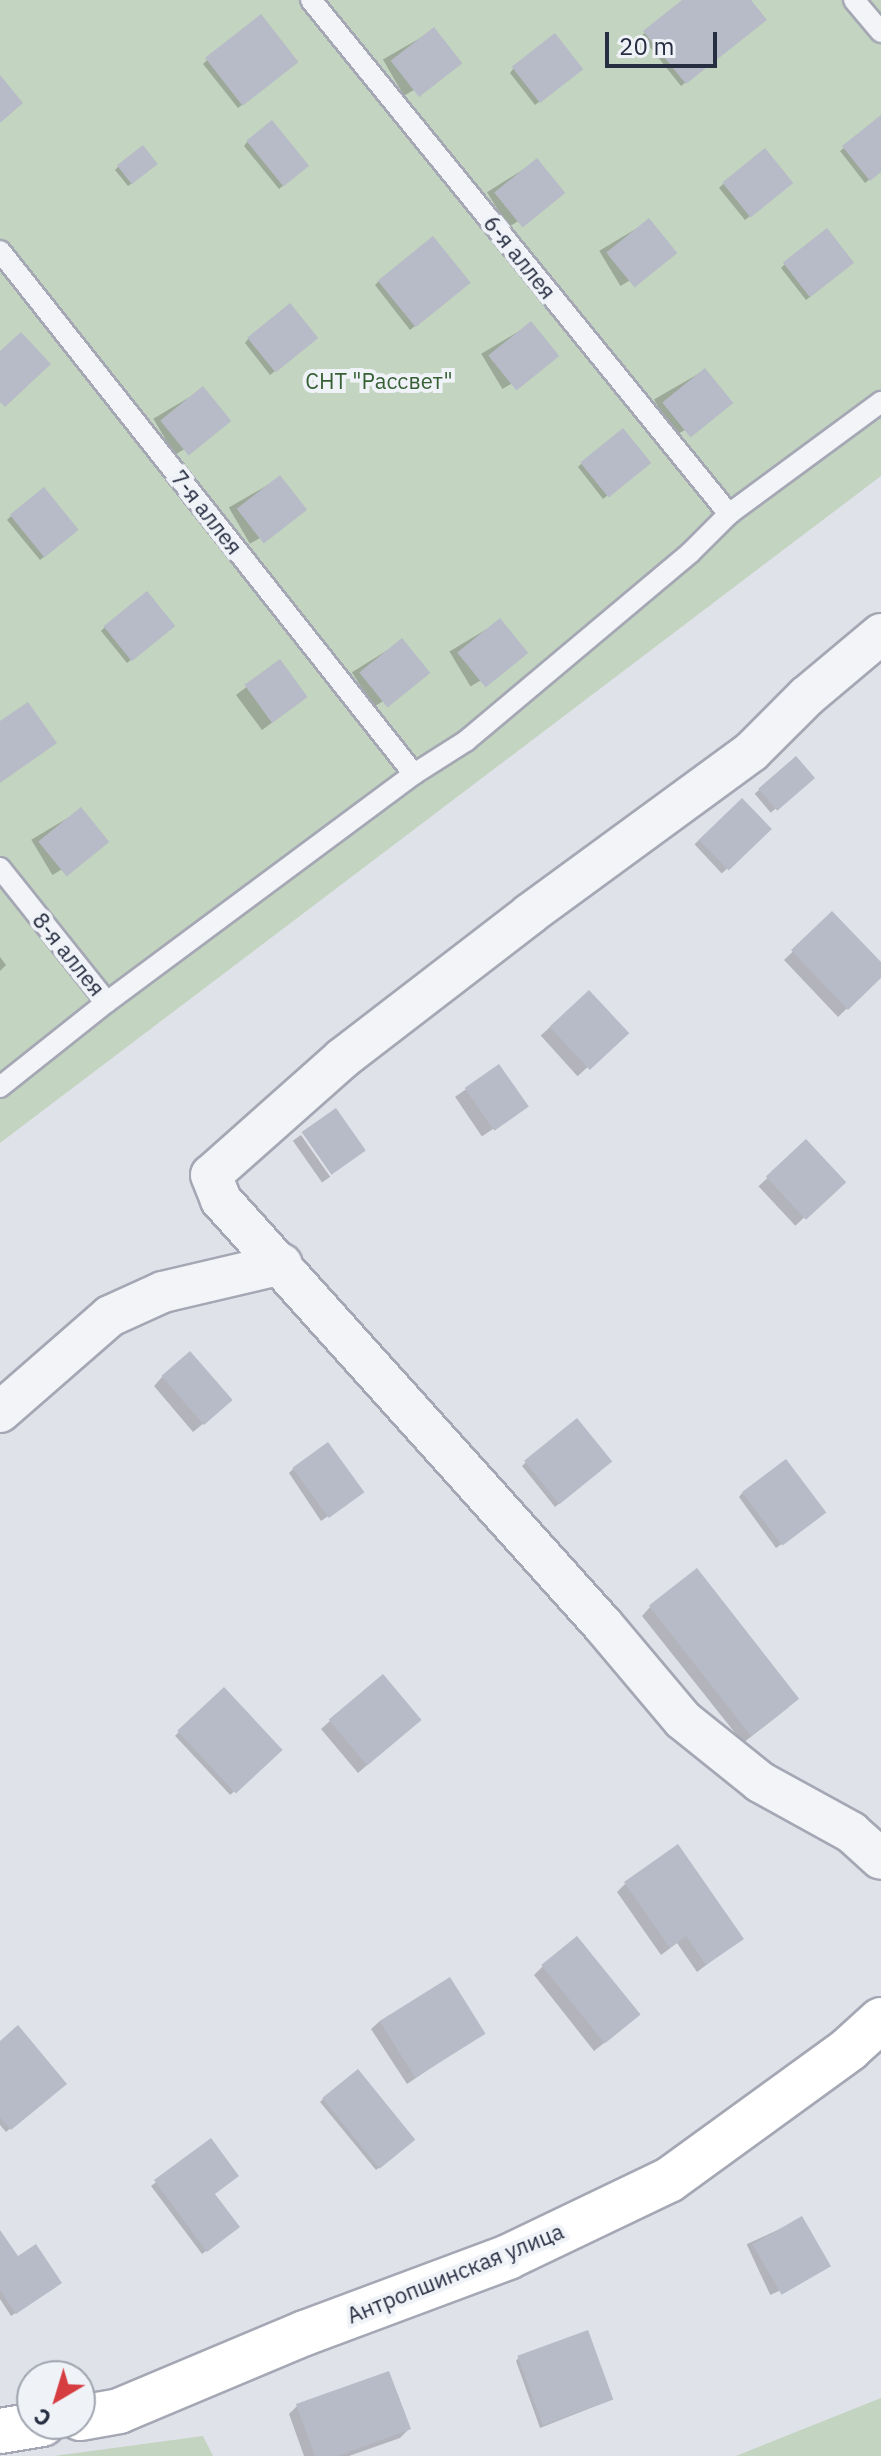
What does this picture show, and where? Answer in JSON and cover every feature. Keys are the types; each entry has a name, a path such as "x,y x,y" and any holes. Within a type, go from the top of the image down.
{"street":[{"path":"881,634 807,696 751,752 530,914 343,1058 211,1175 221,1200 282,1264 683,1720 760,1782 851,1832 881,1859"},
{"path":"0,1412 110,1316 163,1292 282,1264"},
{"name":"Антропшинская улица","path":"96,2415 119,2411 305,2333 508,2257 669,2180 849,2049 881,2020"}],"lane":[{"name":"6-я аллея","path":"311,0 729,514"},
{"path":"854,0 881,32"},
{"name":"7-я аллея","path":"0,251 414,774"},
{"path":"0,1087 107,1002 414,774 466,741 690,553 729,514 881,402"},
{"name":"8-я аллея","path":"0,868 107,1002"}],"green space":[{"name":"СНТ \"Рассвет\"","path":"0,0 881,0 881,476 0,1143"},
{"path":"881,2398 881,2456 736,2456"},
{"path":"203,2436 213,2456 54,2456"}],"building":[{"path":"682,0 751,0 767,20 686,84 643,31"},
{"path":"261,14 299,62 243,106 205,58"},
{"path":"434,27 462,63 419,97 391,61"},
{"path":"555,33 583,69 540,103 512,67"},
{"path":"0,75 23,103 0,123"},
{"path":"881,115 881,172 870,181 842,146"},
{"path":"272,120 309,166 283,187 246,141"},
{"path":"143,145 158,164 132,184 117,165"},
{"path":"765,148 793,183 751,218 722,183"},
{"path":"537,158 565,193 523,228 494,193"},
{"path":"649,218 677,253 635,288 606,253"},
{"path":"827,228 854,263 810,297 783,262"},
{"path":"433,236 471,283 416,327 378,281"},
{"path":"290,303 318,338 276,373 247,338"},
{"path":"531,321 559,356 517,391 488,356"},
{"path":"21,332 51,364 5,407 0,402 0,351"},
{"path":"705,368 733,403 691,438 662,403"},
{"path":"203,386 231,421 189,456 160,421"},
{"path":"623,428 651,463 609,498 580,463"},
{"path":"280,475 307,510 264,544 237,509"},
{"path":"44,487 79,530 44,557 10,515"},
{"path":"147,591 175,626 132,661 103,626"},
{"path":"500,618 528,653 486,688 457,653"},
{"path":"402,638 430,673 388,708 359,673"},
{"path":"280,659 308,697 272,723 244,685"},
{"path":"28,702 57,743 0,783 0,721"},
{"path":"796,756 815,778 777,811 758,789"},
{"path":"742,798 772,829 729,871 699,840"},
{"path":"81,807 109,842 67,877 38,842"},
{"path":"832,911 881,962 881,978 848,1010 791,950"},
{"path":"589,990 629,1033 590,1070 550,1027"},
{"path":"499,1064 529,1107 494,1131 465,1088"},
{"path":"336,1108 366,1151 331,1175 302,1132"},
{"path":"806,1139 846,1182 806,1220 766,1177"},
{"path":"190,1351 233,1400 204,1425 161,1376"},
{"path":"577,1418 612,1462 559,1504 524,1461"},
{"path":"328,1442 364,1492 329,1518 292,1468"},
{"path":"786,1459 826,1513 782,1546 742,1492"},
{"path":"697,1568 799,1699 751,1736 649,1606"},
{"path":"383,1674 422,1720 367,1766 329,1720"},
{"path":"224,1687 283,1750 236,1794 177,1731"},
{"path":"678,1844 744,1939 706,1965 686,1936 670,1948 624,1882"},
{"path":"577,1936 641,2014 605,2043 541,1965"},
{"path":"450,1977 486,2034 415,2078 380,2021"},
{"path":"18,2025 67,2084 11,2130 0,2117 0,2041"},
{"path":"358,2069 415,2140 380,2169 322,2098"},
{"path":"211,2138 239,2176 215,2194 240,2227 207,2252 154,2180"},
{"path":"802,2216 831,2266 782,2295 753,2244"},
{"path":"0,2230 18,2256 36,2244 62,2283 16,2314 0,2290"},
{"path":"588,2330 613,2400 543,2425 518,2356"},
{"path":"389,2371 411,2429 338,2456 315,2456 296,2404"}]}
